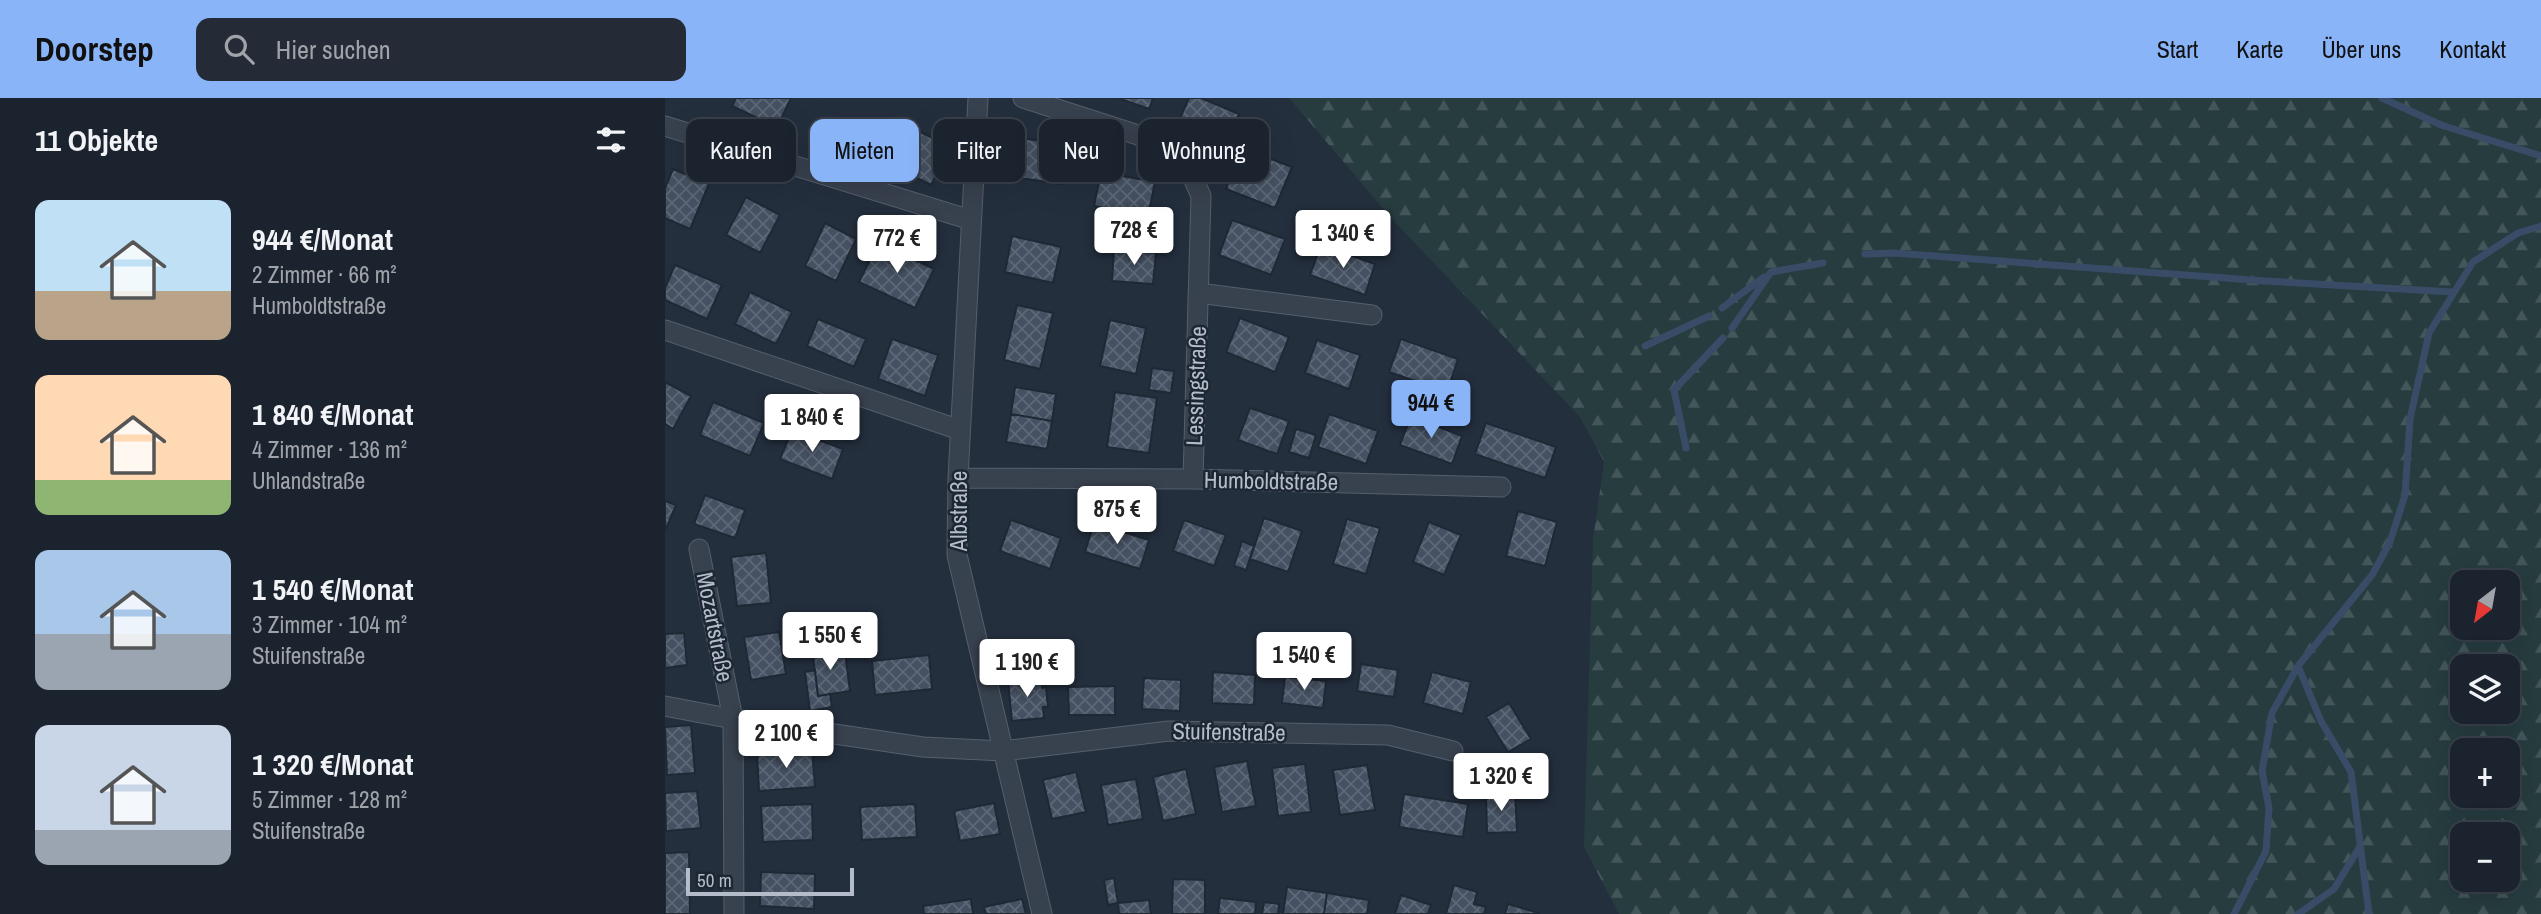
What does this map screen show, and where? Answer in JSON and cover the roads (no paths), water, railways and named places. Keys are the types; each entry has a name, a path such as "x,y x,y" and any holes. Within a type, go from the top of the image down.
{"street":[{"name":"Albstraße","path":"978,98 960,430 957,555 1042,914"},
{"name":"Lessingstraße","path":"1023,98 1138,135 1171,151 1190,171 1201,196 1193,479"},
{"path":"665,125 971,220"},
{"name":"Lessingstraße","path":"1198,293 1372,315"},
{"path":"665,330 960,430"},
{"name":"Humboldtstraße","path":"958,478 1193,479 1501,487"},
{"name":"Mozartstraße","path":"699,549 733,719 734,914"},
{"name":"Stuifenstraße","path":"665,706 733,719 923,747 1003,751 1168,731 1388,735 1453,751"}],"waterway":[{"path":"2382,98 2441,125 2541,156"},
{"path":"2234,914 2266,851 2269,808 2262,771 2272,713 2298,666 2372,575 2390,542 2405,495 2410,419 2429,333 2473,262 2518,233 2541,226"},
{"path":"1865,254 1894,253 2452,292"},
{"path":"1732,328 1771,272 1823,263"},
{"path":"1722,308 1764,277"},
{"path":"1645,346 1709,316"},
{"path":"1686,448 1674,390 1723,338"},
{"path":"2298,666 2321,721 2351,772 2369,914"},
{"path":"2298,914 2334,889 2359,848"}]}
